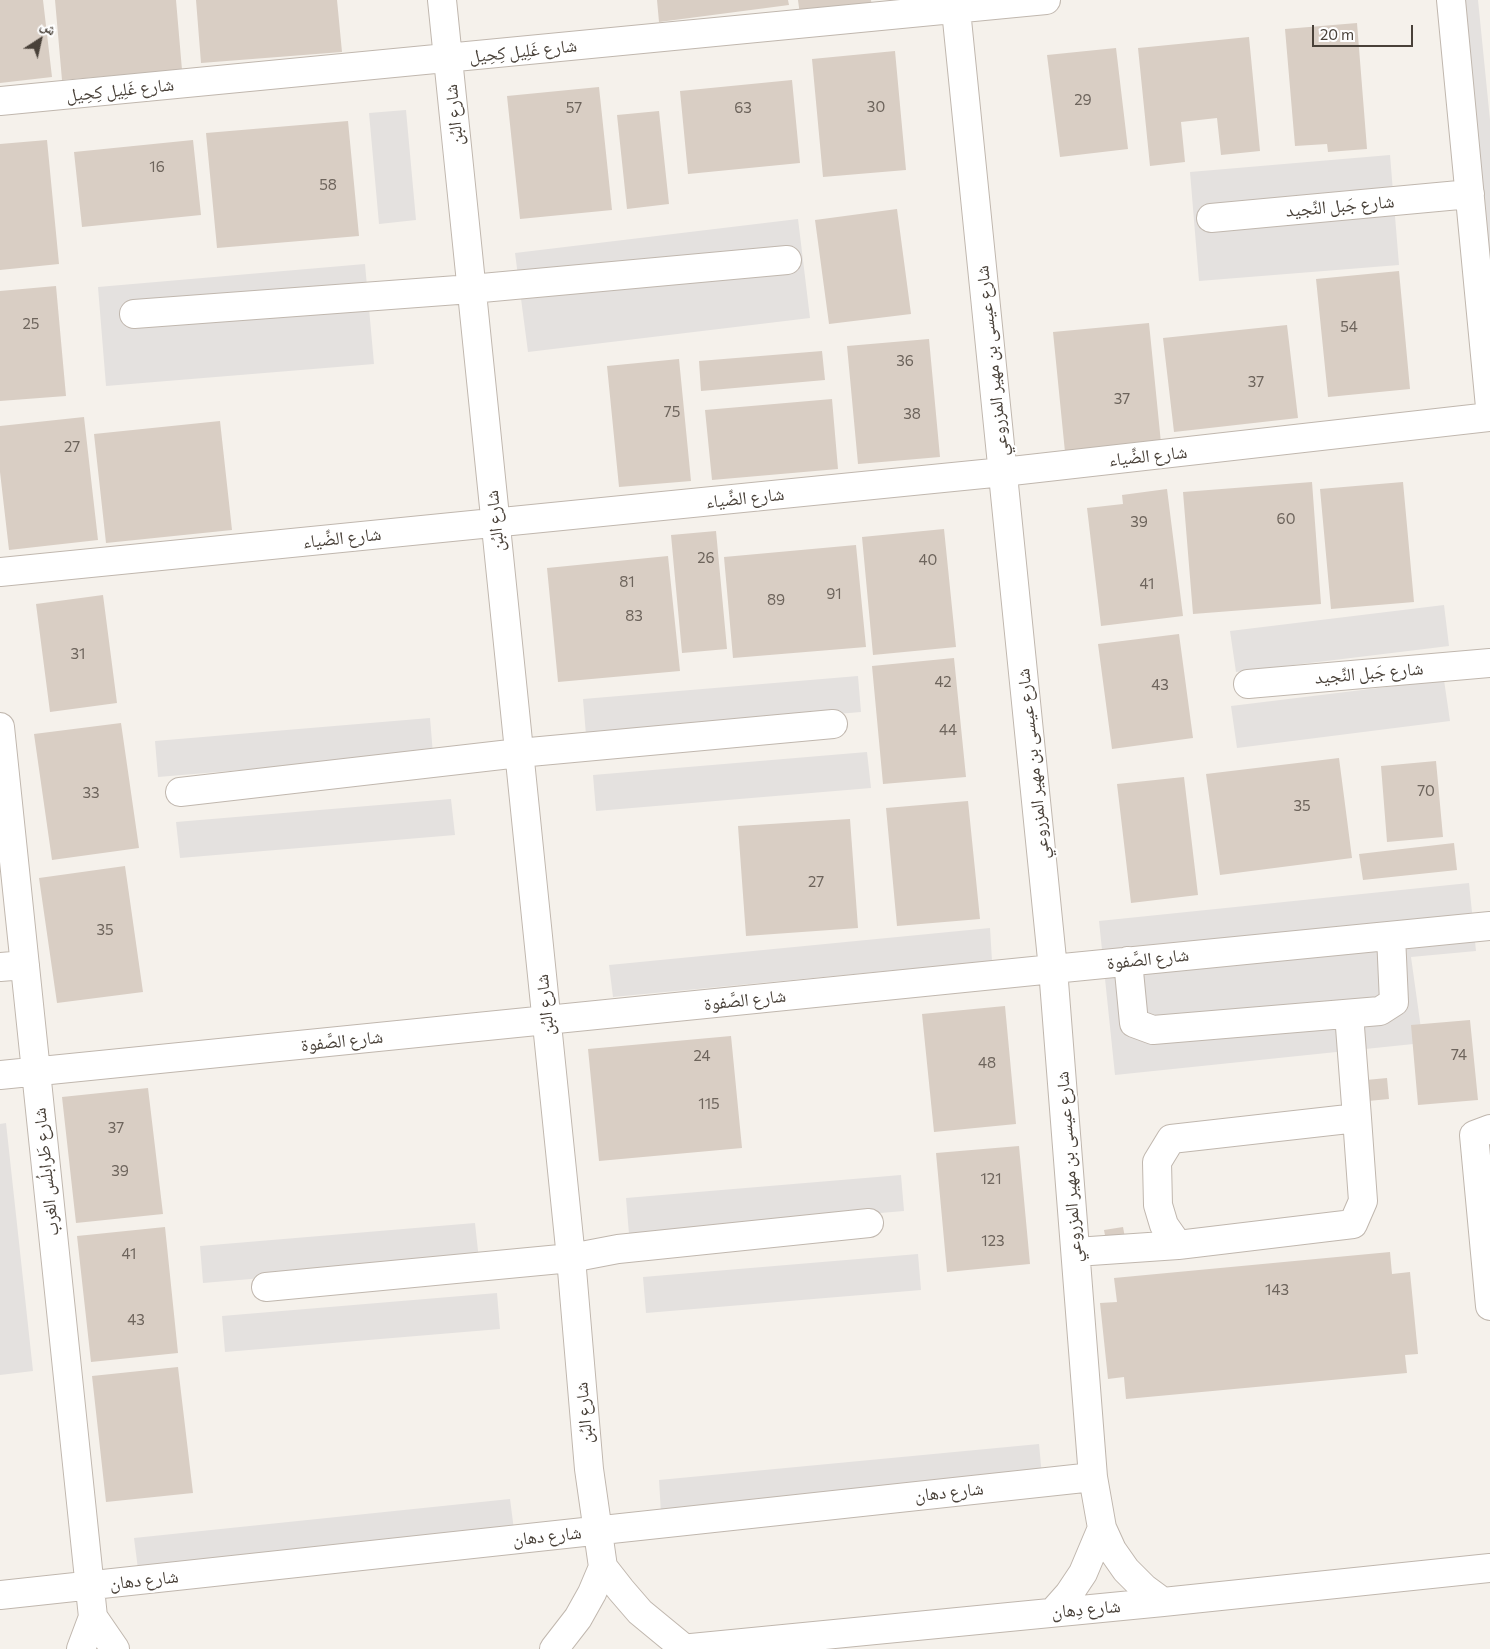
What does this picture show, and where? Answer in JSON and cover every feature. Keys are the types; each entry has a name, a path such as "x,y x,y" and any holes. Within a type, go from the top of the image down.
{"street":[{"name":"شارع البُن","path":"442,0 571,1258 589,1469 603,1567 592,1593 578,1618 554,1649"},
{"name":"شارع غَلِيل كِحِيل","path":"0,101 448,58 956,4 1046,0"},
{"path":"1451,0 1490,407"},
{"name":"شارع عيسى بن مهير المزروعي","path":"956,4 1054,968 1093,1477 1102,1528 1112,1550 1126,1570 1144,1588 1163,1602"},
{"name":"شارع جَبل النِّجيد","path":"1211,218 1470,194"},
{"path":"134,314 472,289 787,260"},
{"name":"شارع الضِّياء","path":"0,572 1003,472 1490,418"},
{"name":"شارع جَبل النِّجيد","path":"1248,684 1490,663"},
{"path":"180,792 519,753 833,724"},
{"name":"شارع طَرابلُس الغرب","path":"0,727 12,966 36,1072 93,1617 82,1649"},
{"name":"شارع الصَّفوة","path":"0,1075 1054,968 1490,926"},
{"path":"1128,961 1134,1023 1153,1030 1349,1014 1380,1011 1394,1002 1391,936"},
{"path":"1076,1252 1178,1245 1353,1224 1363,1201 1349,1014"},
{"path":"1178,1245 1164,1225 1158,1205 1157,1162 1171,1139 1357,1118"},
{"path":"1490,1129 1474,1135 1490,1306"},
{"path":"266,1287 571,1258 618,1249 869,1223"},
{"name":"شارع دهان","path":"0,1595 1093,1477"},
{"path":"1053,1612 1069,1594 1083,1573 1102,1528"},
{"path":"603,1567 640,1612 685,1649"},
{"name":"شارع دِهان","path":"681,1649 1490,1568"},
{"name":"شارع طَرابلُس الغرب","path":"93,1617 115,1649"}],"shaded area":[{"path":"1455,0 1478,0 1490,120 1490,365"},
{"path":"406,110 416,220 379,224 369,113"},
{"path":"1390,155 1399,265 1199,281 1190,172"},
{"path":"798,219 810,318 528,352 515,253"},
{"path":"365,264 374,364 106,386 98,287"},
{"path":"1444,605 1449,646 1236,672 1230,631"},
{"path":"858,676 861,712 586,735 583,699"},
{"path":"1444,680 1450,721 1237,748 1231,706"},
{"path":"430,718 433,754 158,777 155,741"},
{"path":"867,752 871,788 596,811 593,775"},
{"path":"451,799 455,835 180,858 176,822"},
{"path":"1469,883 1476,951 1411,957 1423,1043 1115,1075 1099,921"},
{"path":"990,928 992,961 613,997 609,965"},
{"path":"6,1123 33,1371 0,1375 0,1124"},
{"path":"901,1175 904,1211 629,1234 626,1198"},
{"path":"475,1223 479,1260 203,1283 200,1246"},
{"path":"918,1254 921,1290 646,1313 643,1277"},
{"path":"497,1293 500,1329 225,1352 222,1316"},
{"path":"1039,1444 1042,1476 661,1513 659,1480"},
{"path":"510,1499 514,1530 138,1569 134,1538"}],"building":[{"path":"0,0 43,0 52,77 0,83"},
{"path":"55,0 176,0 182,70 62,80"},
{"path":"196,0 337,0 342,52 201,63"},
{"path":"657,0 788,0 789,5 659,22"},
{"path":"798,0 871,0 872,6 800,15"},
{"path":"1357,23 1367,149 1328,152 1327,144 1295,146 1285,29"},
{"path":"1249,37 1260,151 1221,155 1217,118 1181,122 1185,162 1150,166 1138,48"},
{"path":"1116,48 1128,149 1060,157 1047,55"},
{"path":"895,51 906,170 823,177 812,59"},
{"path":"792,80 800,163 688,174 680,91"},
{"path":"599,87 612,210 520,219 507,96"},
{"path":"659,111 669,204 627,209 617,115"},
{"path":"348,121 359,236 217,248 206,133"},
{"path":"47,140 59,264 0,270 0,144"},
{"path":"193,140 201,215 82,227 74,152"},
{"path":"897,209 911,314 829,324 815,220"},
{"path":"1399,271 1410,389 1328,397 1316,279"},
{"path":"56,286 66,396 0,401 0,291"},
{"path":"1149,323 1161,443 1065,452 1053,332"},
{"path":"1287,325 1298,418 1174,432 1163,338"},
{"path":"929,339 940,457 858,464 847,346"},
{"path":"822,351 825,380 701,391 699,361"},
{"path":"679,359 691,481 619,487 607,366"},
{"path":"832,399 838,469 712,480 705,410"},
{"path":"84,417 98,540 9,550 0,472 0,426"},
{"path":"220,421 232,530 106,543 94,434"},
{"path":"1312,482 1321,604 1193,614 1183,492"},
{"path":"1403,482 1414,602 1331,609 1320,489"},
{"path":"1167,489 1183,616 1101,626 1087,508 1123,504 1122,495"},
{"path":"944,529 956,647 873,655 862,537"},
{"path":"716,531 727,649 682,653 671,535"},
{"path":"856,545 866,647 733,658 724,557"},
{"path":"668,556 680,671 558,682 547,568"},
{"path":"103,595 117,703 50,712 36,604"},
{"path":"1179,634 1193,738 1112,749 1098,644"},
{"path":"954,658 966,777 883,784 872,666"},
{"path":"121,723 139,848 52,860 34,734"},
{"path":"1339,758 1352,858 1220,875 1206,774"},
{"path":"1436,761 1443,837 1387,842 1381,766"},
{"path":"1184,777 1198,895 1131,903 1117,784"},
{"path":"968,801 980,919 897,926 886,808"},
{"path":"850,819 858,928 746,936 738,826"},
{"path":"1454,843 1457,870 1363,880 1359,854"},
{"path":"125,866 143,992 57,1003 39,878"},
{"path":"1005,1006 1016,1124 934,1132 922,1014"},
{"path":"1470,1020 1478,1100 1418,1105 1411,1025"},
{"path":"731,1036 742,1148 599,1161 588,1049"},
{"path":"1387,1078 1389,1099 1368,1101 1366,1080"},
{"path":"148,1088 163,1214 76,1223 62,1097"},
{"path":"1019,1146 1030,1264 947,1272 936,1153"},
{"path":"165,1227 178,1353 91,1362 77,1236"},
{"path":"1123,1227 1126,1243 1107,1246 1104,1230"},
{"path":"1390,1252 1392,1274 1410,1272 1418,1354 1405,1355 1407,1373 1126,1399 1124,1377 1108,1379 1100,1303 1117,1302 1114,1278"},
{"path":"178,1367 193,1493 106,1502 92,1376"}]}
